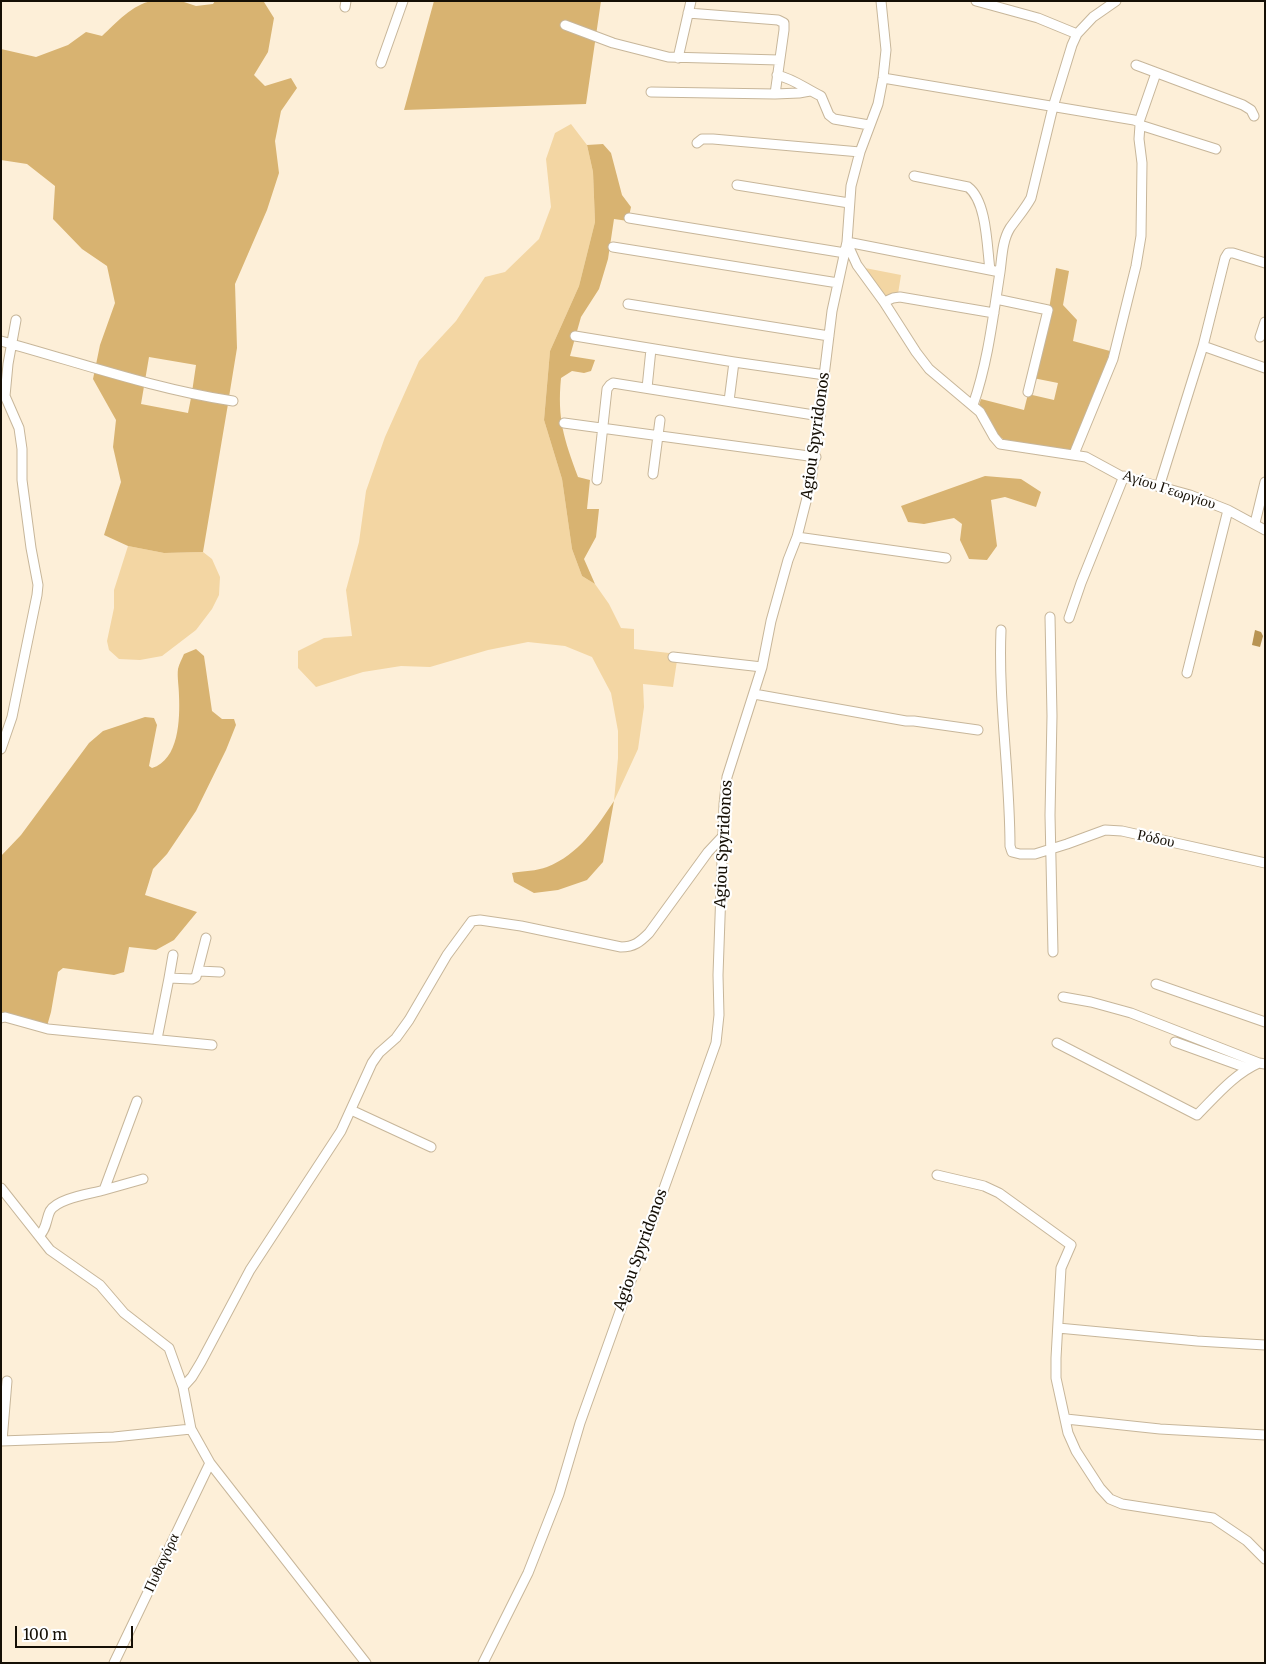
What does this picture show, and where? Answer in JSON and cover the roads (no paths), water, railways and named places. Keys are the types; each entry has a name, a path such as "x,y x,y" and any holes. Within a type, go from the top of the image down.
{"street":[{"path":"381,63 403,1"},
{"path":"678,58 691,1"},
{"name":"Agiou Spyridonos","path":"483,1663 528,1573 555,1503 580,1423 716,1043 719,1015 718,975 724,804 727,777 762,667 771,622 788,560 806,508 816,457 829,336 847,242 851,186 860,152 878,104 882,78 886,50 882,1"},
{"path":"978,1 1038,18 1077,34"},
{"path":"973,405 984,368 1005,238 1031,198 1053,107 1072,45 1077,34 1093,17 1116,1"},
{"path":"688,14 778,20 784,23 775,94"},
{"path":"565,25 613,43 678,58 779,60"},
{"path":"1136,65 1243,105 1251,110 1254,116"},
{"path":"1074,454 1113,358 1136,266 1141,236 1142,198 1139,124 1156,73"},
{"path":"777,75 795,81 821,96 829,115 834,119 869,125"},
{"path":"882,78 1134,120 1139,124 1216,149"},
{"path":"651,92 775,94 810,91"},
{"path":"697,143 702,139 713,139 860,152"},
{"path":"914,176 968,187 974,191 985,225 990,270"},
{"path":"737,184 849,203"},
{"path":"629,218 844,257 857,265"},
{"path":"847,242 1000,272"},
{"name":"Αγίου Γεωργίου","path":"847,242 857,265 884,302 916,352 930,369 980,412 1000,444 1086,457 1124,476 1190,495 1228,510 1265,530"},
{"path":"613,247 838,283"},
{"path":"1158,487 1203,346 1225,258 1228,253 1233,253 1265,263"},
{"path":"884,302 900,297 994,313"},
{"path":"996,299 1048,310 1028,392"},
{"path":"628,304 829,336"},
{"path":"1,749 12,717 38,586 22,480 19,428 5,396 11,343 16,320"},
{"path":"1260,337 1265,322"},
{"path":"576,336 825,375"},
{"path":"1,341 196,396 233,401"},
{"path":"1203,346 1265,368"},
{"path":"647,388 651,349"},
{"path":"729,401 734,362"},
{"path":"597,480 607,389 613,383 820,416"},
{"path":"653,474 660,420"},
{"path":"564,423 816,457"},
{"path":"1069,618 1090,559 1124,476"},
{"path":"1255,523 1265,482"},
{"path":"1187,673 1228,510"},
{"path":"797,537 946,558"},
{"path":"1050,617 1052,716 1050,850 1054,952"},
{"name":"Ρόδου","path":"1001,630 999,669 1007,753 1010,846 1012,852 1035,854 1105,830 1122,831 1265,863"},
{"path":"673,657 762,667"},
{"path":"754,694 906,722 914,721 978,730"},
{"path":"183,1387 201,1362 250,1270 341,1131 372,1063 379,1053 396,1038 409,1020 447,955 472,921 480,920 521,926 620,947 629,947 639,943 654,928 708,852 723,836"},
{"path":"169,978 192,979 196,977 206,938"},
{"path":"157,1039 173,955"},
{"path":"199,971 220,972"},
{"path":"1156,984 1195,996 1265,1022"},
{"path":"1063,997 1131,1013 1262,1064"},
{"path":"1,1018 5,1017 48,1029 212,1045"},
{"path":"1174,1042 1247,1068"},
{"path":"1057,1044 1197,1115 1226,1085 1247,1068 1262,1064"},
{"path":"104,1190 137,1101"},
{"path":"351,1110 431,1147"},
{"path":"937,1175 984,1186 999,1193 1071,1245 1060,1268 1056,1378 1068,1433 1076,1451 1100,1488 1110,1499 1122,1504 1213,1518 1247,1541 1265,1559"},
{"path":"39,1236 43,1233 50,1212 60,1202 143,1179"},
{"path":"1,1188 50,1250 100,1285 124,1313 169,1348 183,1387 191,1429 210,1462 366,1663"},
{"path":"1058,1328 1265,1345"},
{"path":"7,1381 2,1441 114,1438 191,1429"},
{"path":"1066,1419 1160,1429 1265,1435"},
{"name":"Πυθαγόρα","path":"114,1663 210,1462"}]}
